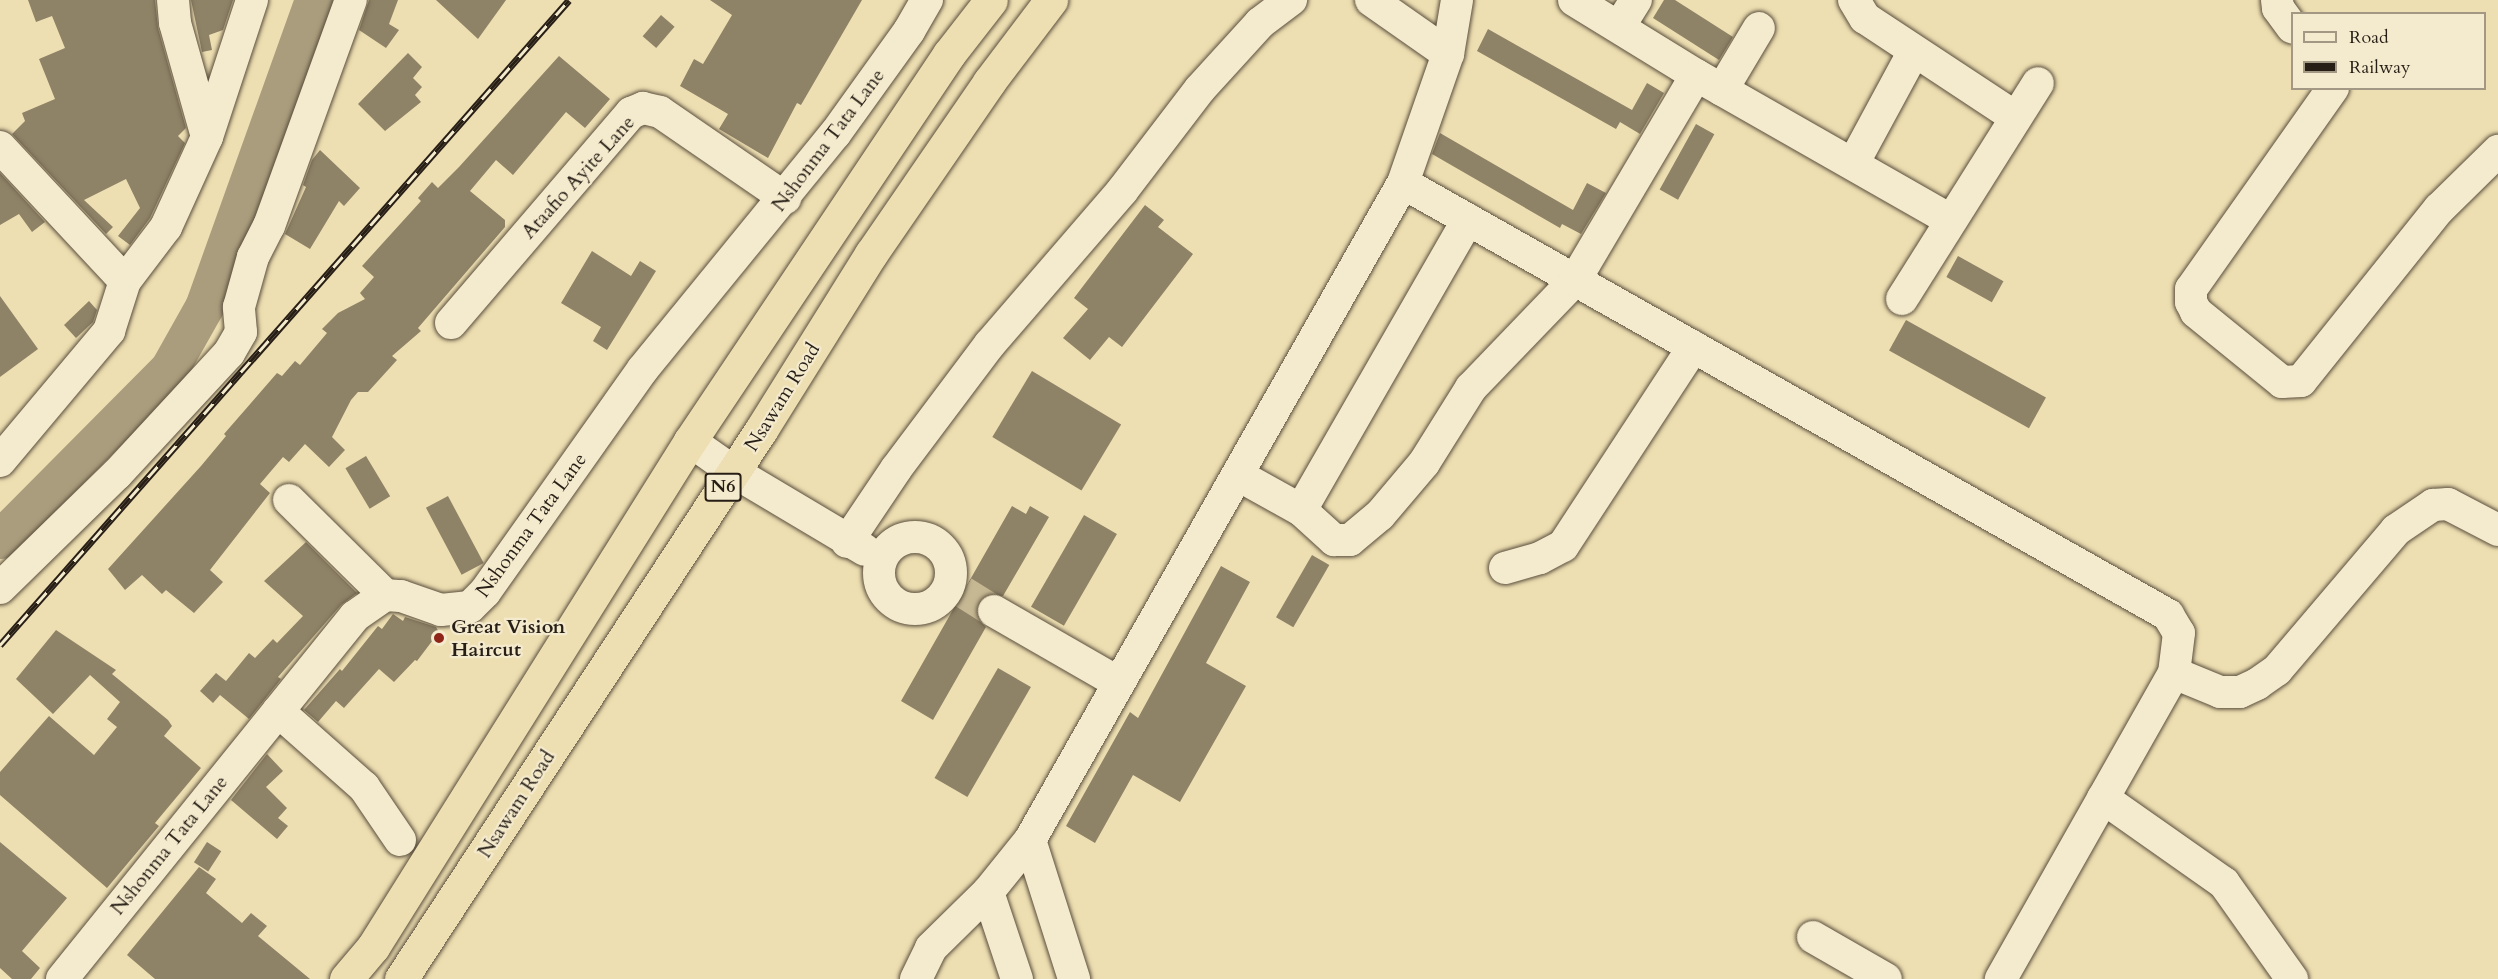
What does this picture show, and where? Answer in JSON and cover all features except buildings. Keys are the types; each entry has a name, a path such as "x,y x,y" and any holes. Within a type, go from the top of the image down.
{"highway":[{"name":"N6","path":"346,979 373,947 690,441 949,54 990,0"},
{"name":"Nsawam Road","path":"401,979 734,472 871,254 989,82 1051,0"}],"street":[{"path":"173,0 175,23 207,137"},
{"path":"0,461 109,331 124,281 166,227 207,137 252,0"},
{"path":"0,588 117,474 229,353 241,332 239,307 253,256 269,226 352,0"},
{"name":"Nshonma Tata Lane","path":"62,979 355,616 385,595 401,597 441,610 470,607 643,369 785,198 902,41 927,0"},
{"path":"847,542 896,468 990,344 1122,191 1200,89 1260,23 1291,0"},
{"path":"1371,0 1398,15 1448,54"},
{"path":"916,979 931,948 988,892 1030,840 1403,183 1448,54 1457,0"},
{"path":"1574,0 1709,83 1950,220"},
{"path":"1619,27 1636,0"},
{"path":"1854,0 1865,18 2015,117"},
{"path":"2277,0 2278,8 2291,26"},
{"path":"1238,475 1301,510 1334,540 1350,540 1363,533 1424,463 1471,388 1575,280 1709,83 1759,28"},
{"path":"1853,164 1914,51"},
{"path":"1902,299 2037,83"},
{"path":"2332,90 2191,289 2191,302 2196,312 2282,382 2301,381 2439,209 2498,151"},
{"name":"Ataafio Ayite Lane","path":"451,323 631,113 643,108 660,112 785,198"},
{"path":"0,147 124,281"},
{"path":"1403,183 2168,615 2180,633 2174,674 2001,979"},
{"path":"1301,510 1468,220"},
{"path":"1506,568 1540,558 1563,546 1693,347"},
{"path":"690,441 734,472 847,542 882,558"},
{"path":"289,500 385,595"},
{"path":"2174,674 2220,692 2240,692 2257,684 2277,669 2396,530 2433,504 2448,504 2498,530"},
{"path":"920,537 935,543 945,554 956,588 939,601 921,609 902,607 886,596 879,578 882,558 891,546 904,538 920,537"},
{"path":"994,611 1119,683"},
{"path":"278,711 364,787 400,840"},
{"path":"2103,798 2224,884 2292,979"},
{"path":"1030,840 1074,979"},
{"path":"988,892 1017,979"},
{"path":"1814,936 1886,979"}],"waterway":[{"path":"0,539 169,369 204,307 314,0"}],"tunnel":[{"path":"963,592 994,611"}],"railway":[{"path":"0,645 569,0"}],"place":[{"name":"Great Vision Haircut","path":"439,638"}]}
